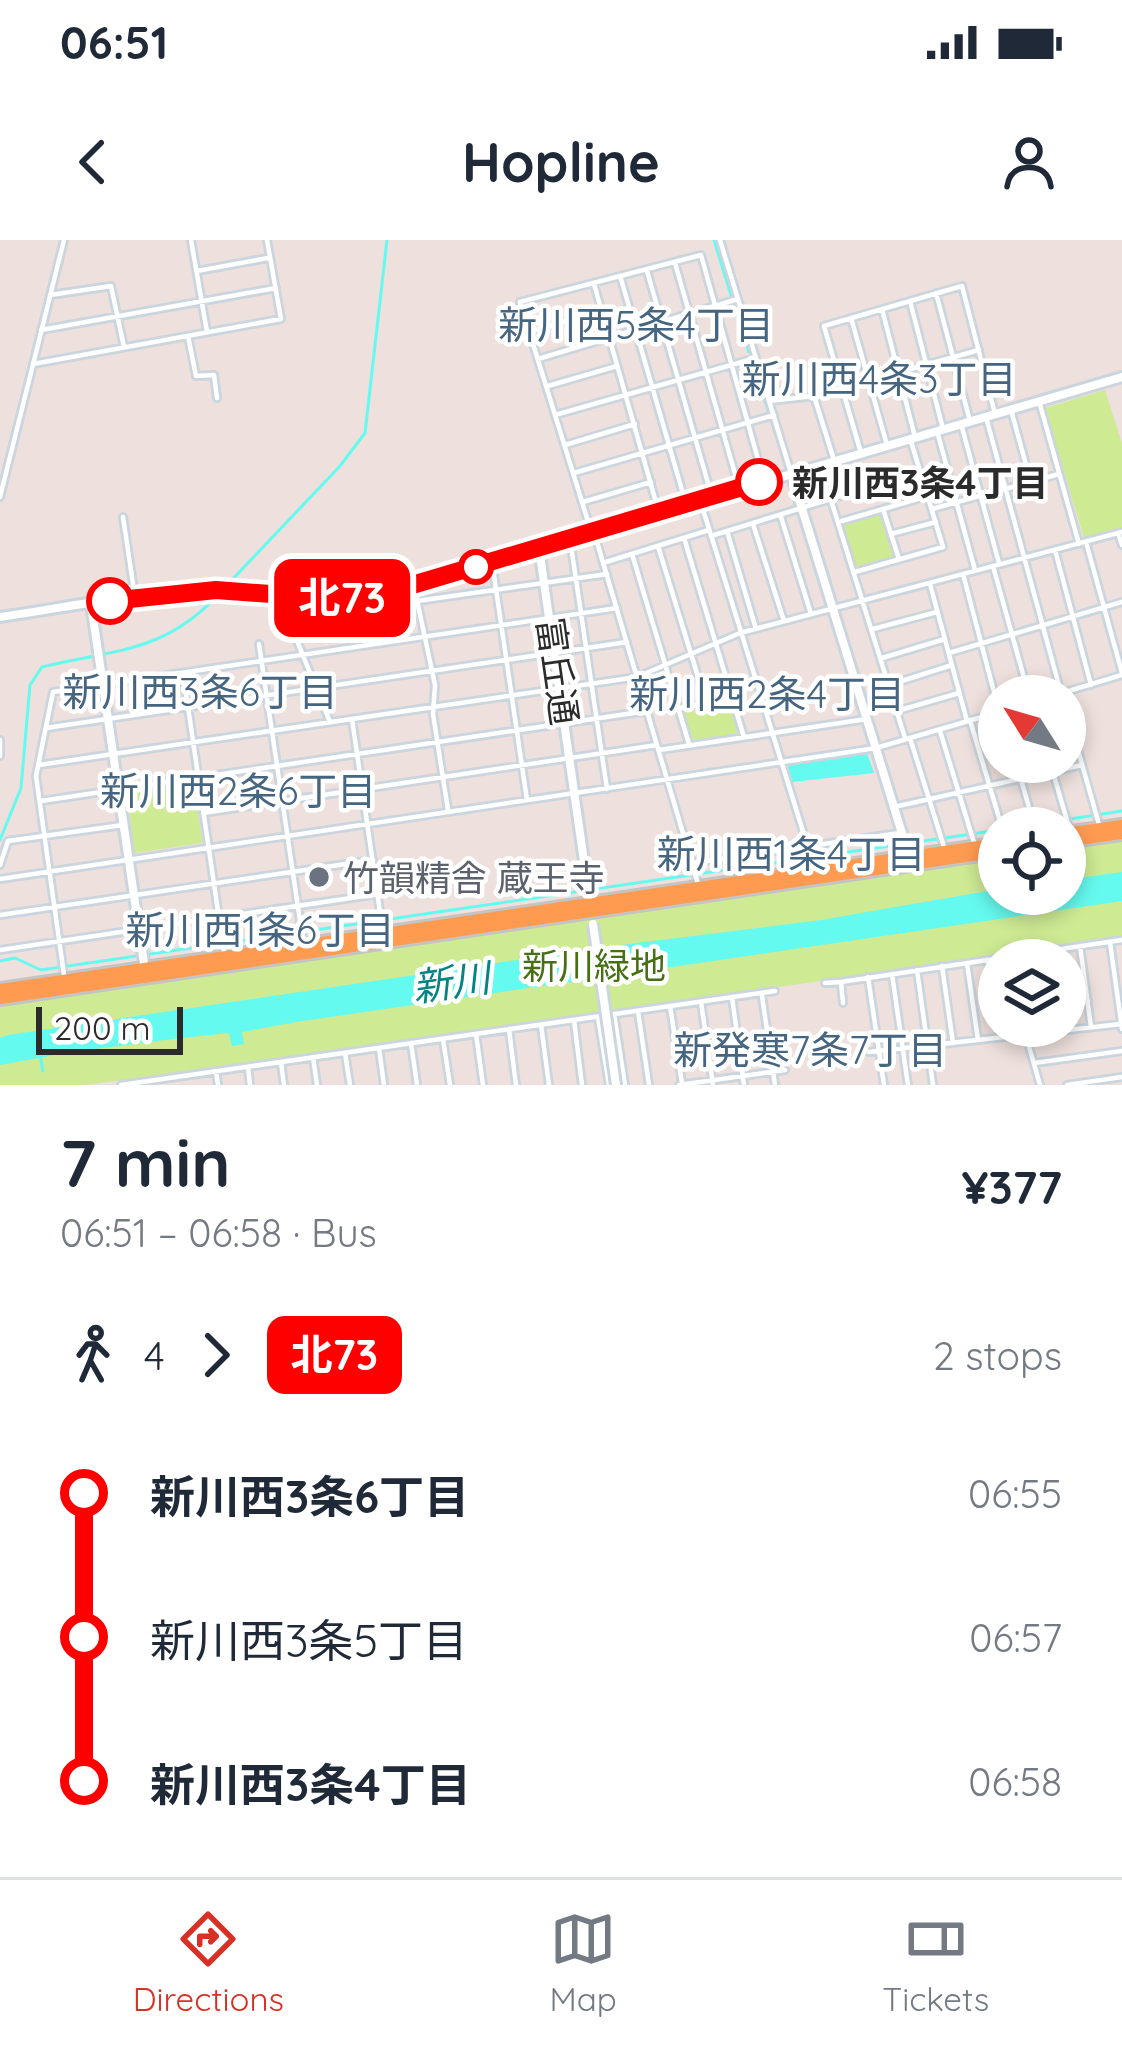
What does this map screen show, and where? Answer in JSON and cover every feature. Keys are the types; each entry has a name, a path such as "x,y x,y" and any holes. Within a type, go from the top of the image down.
{"main road":[{"path":"1086,827 1099,824 1122,830"},
{"path":"1086,831 1122,830"},
{"path":"698,886 811,857 978,843"},
{"path":"0,999 144,962 224,956 590,904 907,848 978,848"},
{"path":"0,989 65,980"}],"street":[{"path":"0,496 64,240"},
{"path":"191,240 207,332"},
{"path":"33,364 281,319 267,240"},
{"path":"692,865 907,848 720,240"},
{"path":"698,886 604,562 520,302 701,255 764,481"},
{"path":"197,271 270,258"},
{"path":"675,262 740,488"},
{"path":"646,270 712,496"},
{"path":"620,277 686,505"},
{"path":"594,284 659,513"},
{"path":"50,295 111,286 124,347"},
{"path":"861,453 824,326 962,286 1006,488 1056,675"},
{"path":"41,330 275,288"},
{"path":"936,293 1022,675"},
{"path":"538,359 738,299"},
{"path":"910,301 975,571"},
{"path":"855,572 943,547 882,309"},
{"path":"529,332 601,311"},
{"path":"851,318 887,445"},
{"path":"188,336 196,376 214,375 217,398"},
{"path":"770,400 814,396 979,350"},
{"path":"555,415 756,358"},
{"path":"547,386 617,366"},
{"path":"0,617 216,590 354,598 415,586 1122,377"},
{"path":"814,396 835,460"},
{"path":"1039,401 1122,674 1086,687"},
{"path":"1011,410 1031,482"},
{"path":"574,473 774,415"},
{"path":"565,445 635,424"},
{"path":"604,562 684,538 727,532 921,471"},
{"path":"932,509 1059,474"},
{"path":"583,502 651,482"},
{"path":"830,496 944,846"},
{"path":"839,522 928,496"},
{"path":"700,500 811,857"},
{"path":"883,509 898,559"},
{"path":"781,515 811,614"},
{"path":"124,517 135,598"},
{"path":"891,534 936,522"},
{"path":"753,523 784,621"},
{"path":"727,532 756,628"},
{"path":"39,765 637,677 756,628 1120,532 1122,545"},
{"path":"684,538 744,736"},
{"path":"570,539 608,789"},
{"path":"658,546 706,704"},
{"name":"富丘通","path":"539,548 590,904"},
{"path":"1055,550 1091,685"},
{"path":"632,554 690,745"},
{"path":"492,562 528,801"},
{"path":"417,601 607,574"},
{"path":"963,574 989,675"},
{"path":"930,584 995,807"},
{"path":"415,586 435,686 448,813"},
{"path":"325,598 319,610 291,621 330,722"},
{"path":"949,652 1122,602"},
{"path":"91,604 144,962"},
{"path":"65,980 36,776 52,692 617,608"},
{"path":"872,629 938,612"},
{"path":"881,658 945,639"},
{"path":"46,728 627,641"},
{"path":"259,644 304,945"},
{"path":"890,685 952,665"},
{"path":"183,673 224,956"},
{"path":"897,711 959,693"},
{"path":"679,708 733,699"},
{"path":"40,801 647,711"},
{"path":"203,813 867,718"},
{"path":"0,879 876,748 978,718"},
{"path":"352,719 384,933"},
{"path":"940,729 974,842"},
{"path":"0,740 0,756"},
{"path":"1086,780 1099,824"},
{"path":"894,807 1005,783"},
{"path":"0,865 8,842 123,824"},
{"path":"0,915 373,860"},
{"path":"0,950 378,895"},
{"path":"590,904 617,1085"},
{"path":"1086,945 1122,940"},
{"path":"1086,1028 1122,1027 1110,942"},
{"path":"825,983 978,961"},
{"path":"967,963 978,1034"},
{"path":"942,966 953,1043"},
{"path":"917,970 933,1085"},
{"path":"892,974 908,1085"},
{"path":"868,977 884,1085"},
{"path":"841,982 843,1003"},
{"path":"1086,987 1091,1027"},
{"path":"121,1085 775,991"},
{"path":"762,993 775,1085"},
{"path":"732,997 744,1085"},
{"path":"701,1002 712,1083"},
{"path":"670,1006 682,1085 785,1070"},
{"path":"638,1011 649,1085"},
{"path":"614,1014 617,1085"},
{"path":"598,1017 617,1085"},
{"path":"574,1020 582,1085"},
{"path":"541,1024 550,1085"},
{"path":"508,1029 516,1085"},
{"path":"476,1034 483,1085"},
{"path":"443,1039 450,1085"},
{"path":"869,1052 978,1041"},
{"path":"411,1043 417,1085"},
{"path":"1029,1047 1040,1085"},
{"path":"379,1048 384,1085"},
{"path":"1034,1064 1122,1051"},
{"path":"345,1053 350,1085"},
{"path":"313,1058 317,1085"},
{"path":"281,1062 284,1085"},
{"path":"248,1067 250,1085"},
{"path":"216,1071 218,1085"},
{"path":"182,1076 184,1085"},
{"path":"1067,1085 1122,1077"}],"green space":[{"path":"1105,390 1122,443 1122,527 1084,538 1045,408"},
{"path":"882,514 894,557 865,569 856,567 843,525"},
{"path":"729,703 739,735 692,740 684,710"},
{"path":"193,782 203,843 134,853 127,792"},
{"name":"新川緑地","path":"1122,841 1122,937 1086,942 978,939 978,958 259,1063 84,1085 0,1085 0,1006 978,861 978,915 1086,915 1086,846"}],"water":[{"path":"867,753 874,773 792,782 788,767 792,764"},
{"path":"1122,872 1122,901 1086,906 1086,877"},
{"name":"新川","path":"978,893 978,915 1026,915 296,1022 242,1032 244,1044 232,1046 229,1033 0,1065 0,1038 8,1035 551,955 571,953 585,961 608,957 621,945 821,920"}],"waterway":[{"path":"227,585 340,466 365,433 387,240"},
{"path":"714,240 732,298"},
{"path":"735,306 749,352"},
{"path":"752,362 769,413"},
{"path":"771,419 784,460"},
{"path":"0,840 21,788 30,685 42,667 160,638 221,592"},
{"path":"1086,817 1122,811"},
{"path":"0,961 15,958 41,970 978,833"},
{"path":"40,1055 43,1071"}],"bus line":[{"name":"北73","path":"110,601 216,590 325,598 382,594 759,482"}],"place":[{"name":"新川西3条4丁目","path":"759,482"},
{"name":"竹韻精舎 蔵王寺","path":"319,877"}],"district":[{"name":"新川西5条4丁目","path":"636,324"},
{"name":"新川西4条3丁目","path":"879,378"},
{"name":"新川西3条6丁目","path":"200,691"},
{"name":"新川西2条4丁目","path":"767,693"},
{"name":"新川西2条6丁目","path":"238,790"},
{"name":"新川西1条4丁目","path":"791,853"},
{"name":"新川西1条6丁目","path":"260,929"},
{"name":"新発寒7条7丁目","path":"810,1049"}]}
